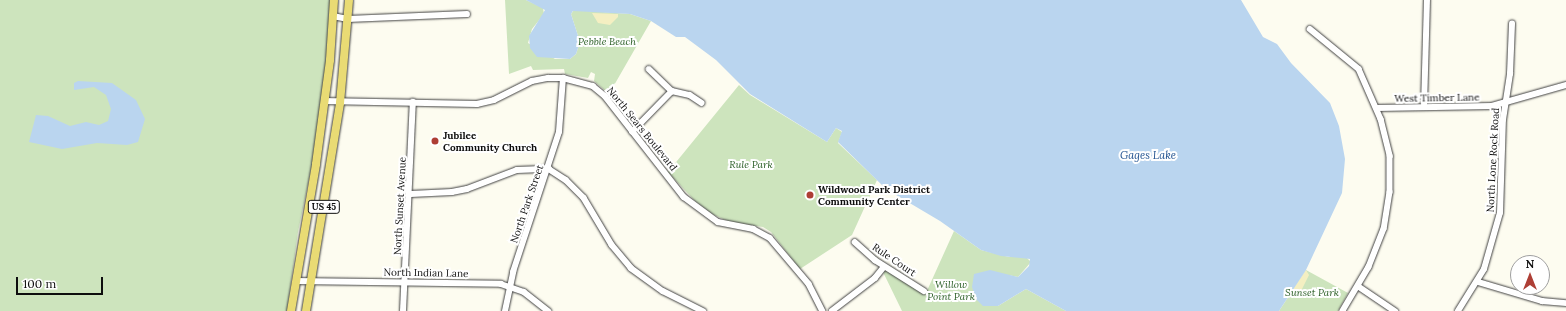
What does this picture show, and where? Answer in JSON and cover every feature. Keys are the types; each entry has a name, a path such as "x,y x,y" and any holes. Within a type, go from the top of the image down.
{"main road":[{"name":"US 45","path":"291,311 324,101 334,16 334,0"},
{"name":"US 45","path":"306,311 340,103 349,0"}],"street":[{"path":"1424,107 1427,0"},
{"path":"334,16 348,19 467,14"},
{"name":"North Lone Rock Road","path":"1458,311 1478,282 1492,247 1500,213 1505,104 1510,74 1512,24"},
{"path":"1310,29 1359,69 1377,108 1390,156 1389,205 1378,247 1344,311"},
{"path":"649,69 672,91 690,95 702,103"},
{"name":"North Sears Boulevard","path":"324,101 340,103 485,103 532,82 563,78 585,82 600,90 632,132 696,207 718,222 753,229 770,238 809,284 823,311"},
{"name":"North Park Street","path":"504,311 510,286 549,169 562,120 563,78"},
{"name":"West Timber Lane","path":"1377,108 1505,104 1566,85"},
{"path":"632,132 672,91"},
{"name":"North Sunset Avenue","path":"403,311 411,194 413,102"},
{"path":"411,194 452,192 467,189 517,170 549,169 566,180 580,194 612,245 631,268 659,288 703,311"},
{"name":"Rule Court","path":"855,242 884,267 924,291"},
{"path":"832,311 875,278 884,267"},
{"name":"North Indian Lane","path":"296,281 404,282 510,286 536,299 548,311"},
{"path":"1478,282 1542,301 1566,303"},
{"path":"1358,286 1395,311"}],"green space":[{"path":"0,0 333,0 323,111 298,232 287,311 0,311"},
{"name":"Pebble Beach","path":"505,0 526,0 543,8 544,14 532,29 528,43 555,59 570,59 576,54 580,42 571,14 574,10 630,14 651,21 609,94 594,81 595,74 591,72 588,78 565,74 564,69 533,70 531,66 509,74"},
{"name":"Rule Park","path":"739,85 750,95 827,142 836,128 842,132 838,143 877,180 852,235 800,269 771,232 763,227 730,222 712,214 694,200 668,172"},
{"name":"Willow Point Park","path":"954,231 981,250 1009,257 1026,257 1031,262 1018,277 1008,275 983,306 998,306 1026,289 1066,311 902,311 883,272 885,270 926,293"},
{"name":"Sunset Park","path":"1306,270 1348,293 1338,311 1279,311"}],"sand":[{"path":"592,13 618,14 618,17 610,25 598,23"},
{"path":"1306,270 1309,275 1301,291 1297,293 1291,292"}],"water":[{"name":"Gages Lake","path":"526,0 1241,0 1263,37 1277,44 1291,63 1330,103 1339,126 1345,159 1342,193 1306,270 1279,311 1066,311 1026,289 998,306 983,306 976,299 972,287 974,274 990,270 1018,277 1029,266 1030,259 1001,256 981,250 940,221 886,189 838,142 842,131 836,128 827,142 750,94 716,60 685,37 676,37 651,21 630,14 573,11 571,14 580,42 576,54 570,59 537,57 530,48 529,36 545,10"},
{"path":"78,81 112,83 136,100 145,119 138,142 127,145 97,143 62,149 29,142 36,115 48,116 70,126 86,122 99,125 108,121 111,109 106,95 94,87 74,90 74,83"}],"place":[{"name":"Jubilee Community Church","path":"435,141"},
{"name":"Wildwood Park District Community Center","path":"810,195"}]}
